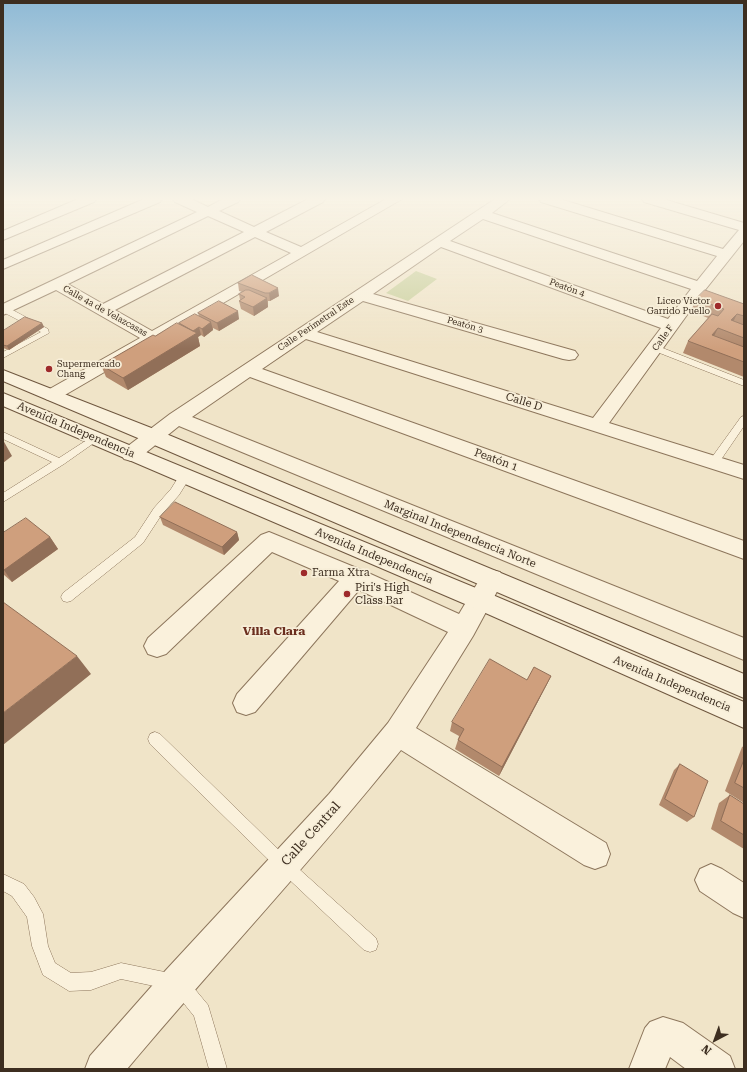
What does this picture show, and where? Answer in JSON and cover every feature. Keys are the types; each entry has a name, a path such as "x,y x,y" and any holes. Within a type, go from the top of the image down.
{"street":[{"path":"3,265 40,249"},
{"path":"4,309 130,249"},
{"path":"103,310 224,249"},
{"path":"294,249 301,252"},
{"path":"52,395 306,249"},
{"name":"Calle Perimetral Este","path":"131,454 152,436 177,418 429,249"},
{"name":"Peatón 4","path":"458,249 672,326"},
{"path":"586,249 700,287"},
{"path":"708,249 727,255"},
{"name":"Calle F","path":"598,425 700,287 731,249"},
{"name":"Calle 4a de Velazcasas","path":"56,284 153,338"},
{"name":"Peatón 3","path":"360,295 569,355"},
{"name":"Calle D","path":"303,333 744,472"},
{"name":"Peatón 1","path":"248,370 744,550"},
{"name":"Avenida Independencia","path":"3,375 152,436 486,590 744,715"},
{"name":"Avenida Independencia","path":"3,399 185,476 744,686"},
{"name":"Marginal Independencia Norte","path":"177,418 744,650"},
{"path":"157,646 270,541 356,578 464,628"},
{"path":"246,703 356,578"},
{"name":"Calle Central","path":"103,1069 178,982 339,804 398,732 464,628 486,590"},
{"path":"398,732 594,854"},
{"path":"711,880 744,902"},
{"path":"647,1069 658,1041 663,1035 670,1036 717,1069"}],"lane":[{"path":"3,355 45,333 45,331 4,309"},
{"path":"655,348 744,383"},
{"path":"714,462 744,419"},
{"path":"3,435 60,462"},
{"path":"3,498 96,438"},
{"path":"68,597 139,540 158,511 175,492 185,476"},
{"path":"155,739 284,865 370,944"},
{"path":"3,882 18,890 28,902 35,914 40,946 49,969 69,982 91,982 121,971 178,982 202,1011 218,1069"}],"green space":[{"path":"416,271 437,279 408,301 386,293"}],"building":[{"path":"252,275 278,288 269,293 265,293 238,283"},
{"path":"246,290 267,298 253,307 239,301 245,297 239,294"},
{"path":"705,290 744,304 744,316 737,314 731,320 744,325 744,338 718,328 712,335 744,347 744,362 688,341 712,314 718,316 724,309 696,299"},
{"path":"219,301 238,311 217,323 198,313"},
{"path":"195,314 211,322 202,329 199,327 193,331 179,323"},
{"path":"25,317 42,323 7,346 3,345 3,331"},
{"path":"177,323 197,333 123,378 101,365 153,335 155,336"},
{"path":"175,502 237,532 222,547 160,517"},
{"path":"26,518 50,537 3,570 3,533"},
{"path":"3,602 77,656 3,713"},
{"path":"490,659 527,680 534,667 551,676 502,767 458,740 464,729 452,722"},
{"path":"744,760 744,788 735,783"},
{"path":"680,764 708,781 694,817 665,799"},
{"path":"730,795 744,804 744,835 721,821"}],"place":[{"name":"Liceo Víctor Garrido Puello","path":"718,306"},
{"name":"Supermercado Chang","path":"49,369"},
{"name":"Farma Xtra","path":"304,573"},
{"name":"Piri's High Class Bar","path":"347,594"}],"district":[{"name":"Villa Clara","path":"274,631"}]}
